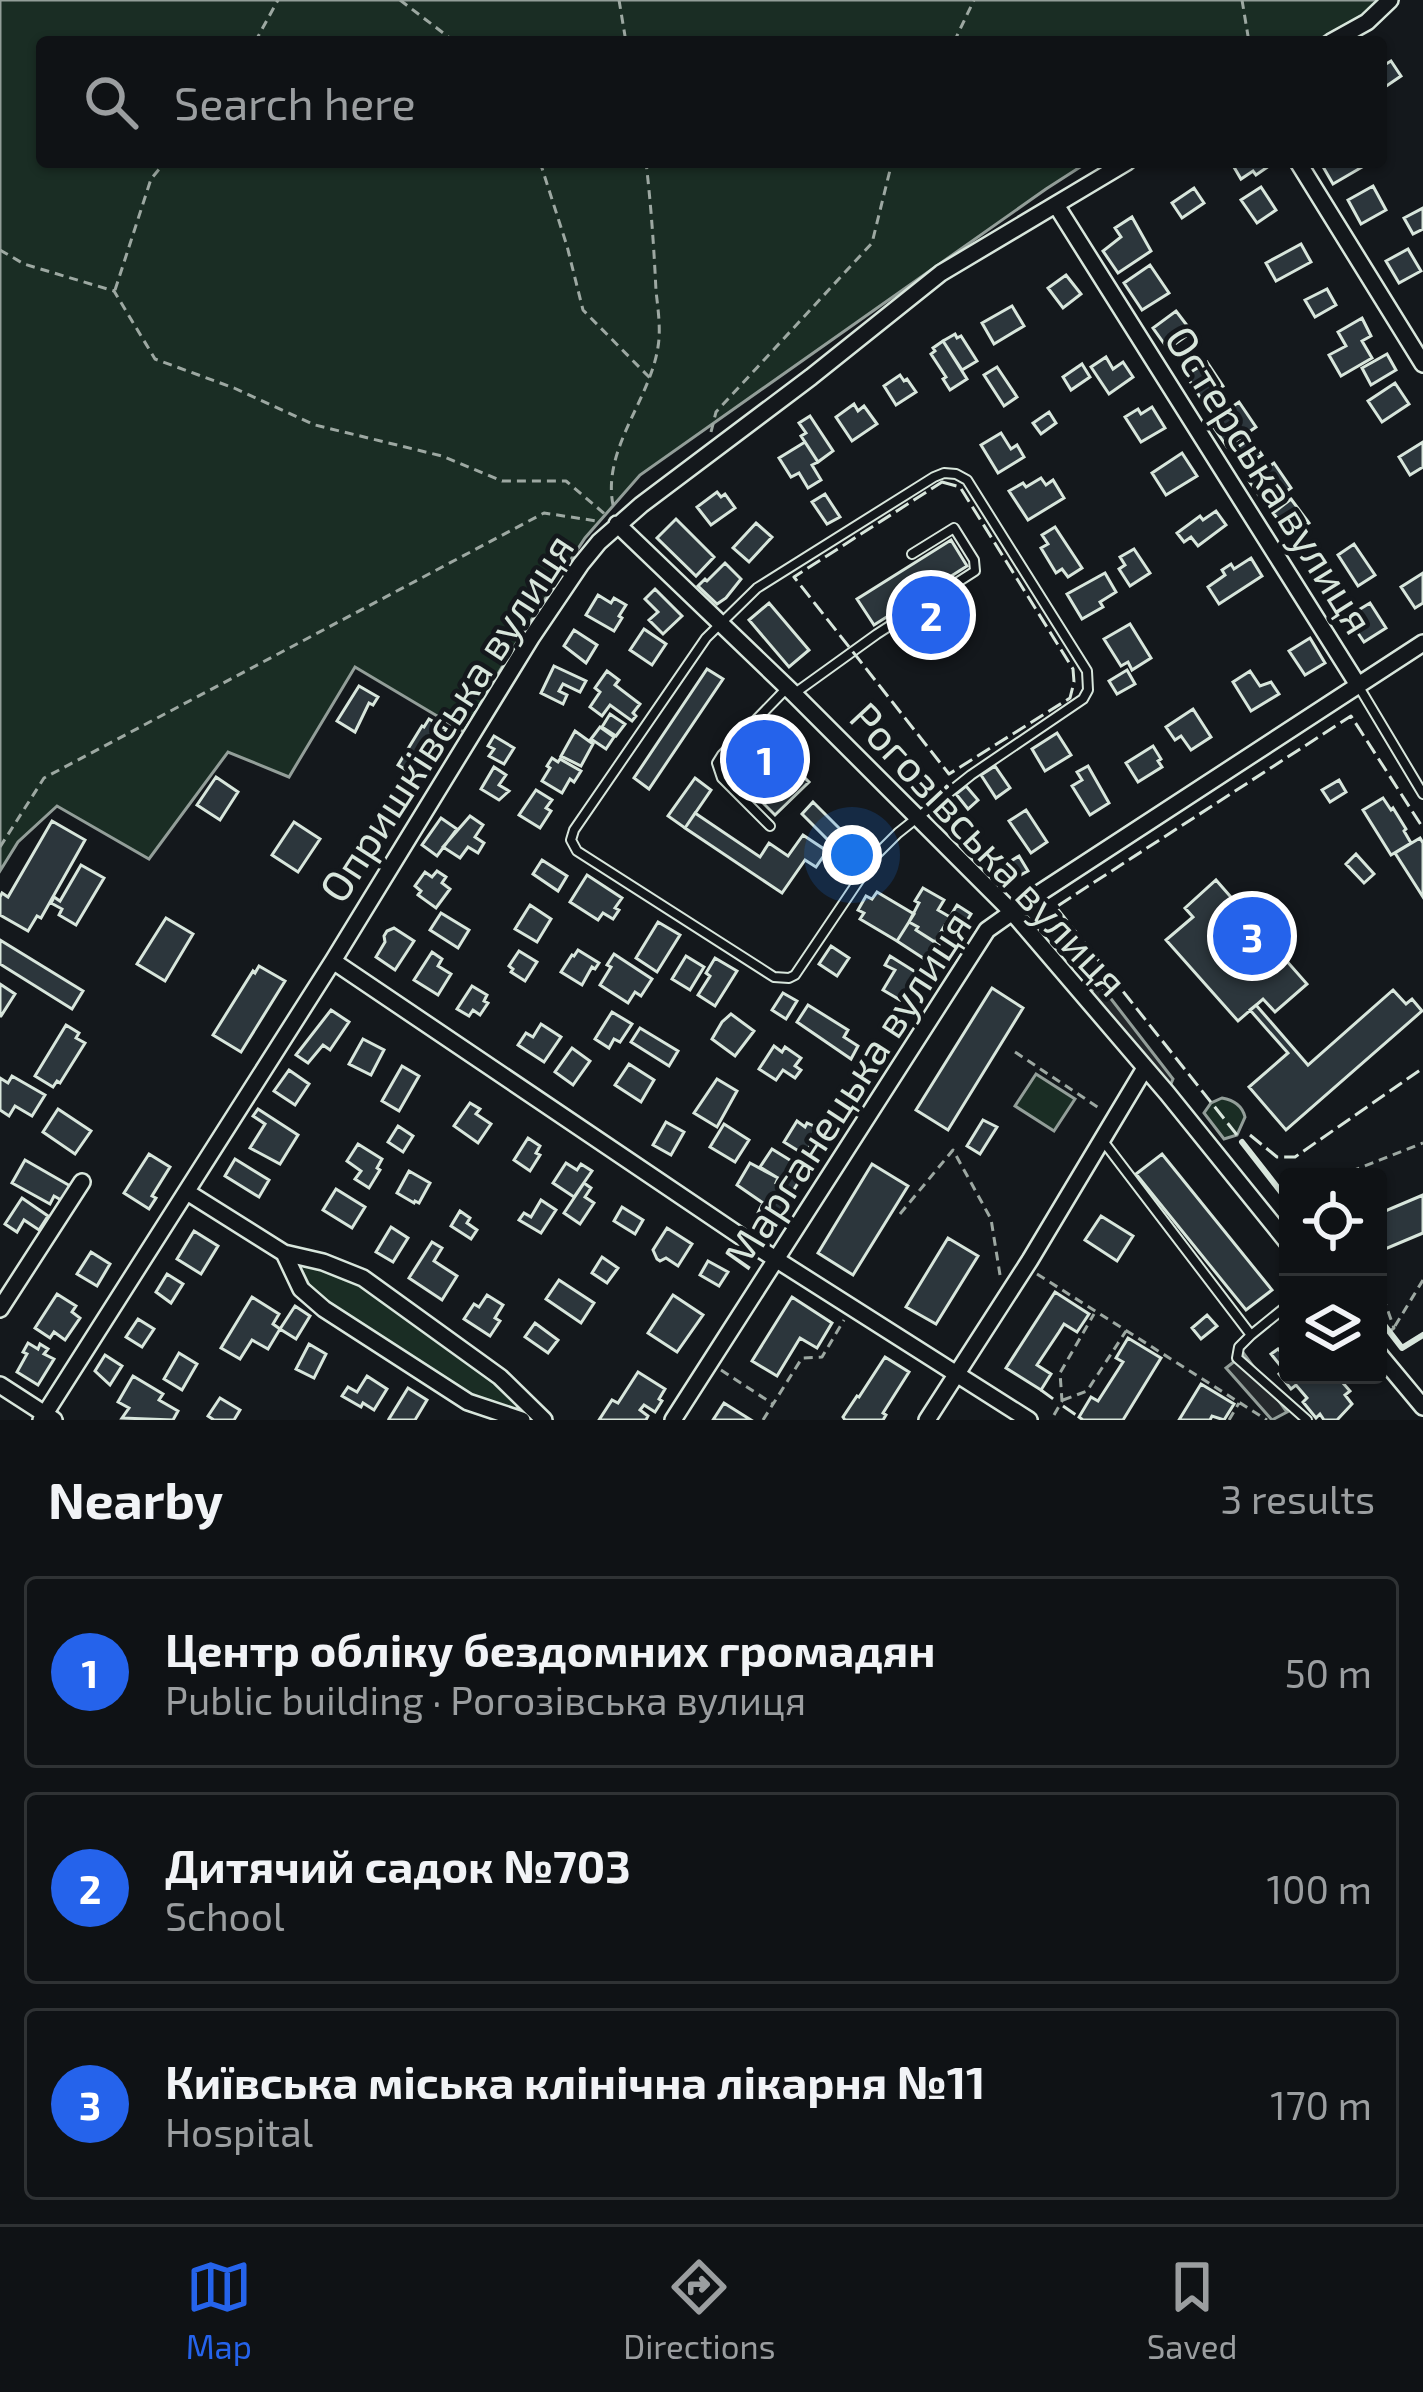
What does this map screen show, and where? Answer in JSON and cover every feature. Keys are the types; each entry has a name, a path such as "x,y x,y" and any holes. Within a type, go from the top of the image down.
{"street":[{"path":"1342,36 1367,22 1390,0"},
{"name":"Опришківська вулиця","path":"47,1418 581,564 617,524 941,274 1117,168"},
{"path":"1302,168 1423,364"},
{"name":"Остерська вулиця","path":"1056,205 1358,685"},
{"name":"Рогозівська вулиця","path":"617,524 1012,912 1279,1232"},
{"name":"Марганецька вулиця","path":"673,1420 987,930 1423,644"},
{"path":"333,961 776,1259 1029,1420"},
{"path":"927,1420 1026,1267 1145,1068"},
{"path":"0,1309 82,1182"},
{"path":"188,1192 284,1253 363,1278 500,1377 544,1420"},
{"path":"284,1253 301,1289 324,1309 469,1402 522,1420"},
{"path":"1387,1354 1419,1396"},
{"path":"0,1385 47,1418"}],"lane":[{"path":"944,473 967,480 1090,679 1083,699 971,775 875,855 795,975 774,977 577,851 572,840 574,830 719,622 757,588 944,473"},
{"path":"770,826 722,778 717,763 791,691 975,571 974,560 954,529 912,554"},
{"name":"Остерська вулиця","path":"1358,685 1423,794"},
{"path":"1102,1140 1251,1334"},
{"path":"1279,1312 1239,1347 1237,1358 1307,1420"}],"path":[{"path":"258,36 278,0"},
{"path":"400,0 447,36"},
{"path":"619,0 625,36"},
{"path":"957,36 974,0"},
{"path":"1243,0 1248,36"},
{"path":"114,292 151,179 161,168"},
{"path":"542,168 583,310 651,379"},
{"path":"617,524 611,495 614,469 651,379 659,342 646,168"},
{"path":"704,458 716,412 872,243 891,168"},
{"path":"0,250 24,264 114,292 154,359 315,425 442,456 502,481 566,481 617,524"},
{"path":"0,848 44,778 523,524 544,513 617,524"},
{"path":"1016,1052 1102,1110"},
{"path":"1360,1168 1423,1143"},
{"path":"900,1214 953,1150 991,1219 1001,1283"},
{"path":"1026,1267 1267,1420"},
{"path":"1387,1336 1423,1280"},
{"path":"1387,1308 1394,1328"},
{"path":"1054,1415 1061,1401 1060,1373 1096,1312"},
{"path":"764,1420 802,1358 821,1357 848,1314"},
{"path":"1061,1401 1088,1391 1126,1331"},
{"path":"719,1369 773,1404"},
{"path":"1229,1420 1239,1402"}],"green space":[{"path":"0,0 1380,0 1325,36 36,36 36,168 1079,168 640,475 585,538 464,732 355,667 289,777 228,752 149,859 57,806 18,842 0,871"},
{"path":"1036,1074 1075,1099 1054,1131 1015,1106"},
{"path":"1222,1098 1237,1104 1245,1117 1237,1135 1224,1139 1204,1113"},
{"path":"298,1263 358,1281 494,1379 518,1401 517,1409 478,1398 394,1348 328,1303 309,1285"}],"shaded area":[{"path":"1098,982 1173,1079 1167,1093 1086,1000"},
{"path":"1244,1354 1287,1412 1272,1420 1226,1368"}],"building":[{"path":"1391,61 1401,76 1387,86"},
{"path":"1235,168 1266,168 1256,175 1253,171 1241,179"},
{"path":"1324,168 1360,168 1333,184"},
{"path":"1373,186 1386,210 1361,224 1348,200"},
{"path":"1261,187 1276,210 1257,223 1241,200"},
{"path":"1194,188 1204,203 1182,218 1172,203"},
{"path":"1423,208 1423,229 1413,234 1404,218"},
{"path":"1132,217 1151,251 1118,273 1103,251 1121,237 1115,228"},
{"path":"1301,244 1311,262 1276,281 1266,263"},
{"path":"1408,249 1421,271 1399,283 1386,261"},
{"path":"1150,265 1169,293 1142,310 1124,283"},
{"path":"1066,275 1081,294 1063,308 1048,288"},
{"path":"1327,289 1336,305 1315,317 1305,300"},
{"path":"1012,306 1024,326 994,344 982,323"},
{"path":"1176,311 1192,332 1168,349 1153,328"},
{"path":"1362,318 1371,336 1362,341 1372,358 1341,376 1329,355 1346,346 1338,332"},
{"path":"955,334 977,361 962,370 943,341"},
{"path":"943,341 967,379 950,390 931,354"},
{"path":"1387,354 1396,370 1371,385 1362,368"},
{"path":"1106,357 1113,369 1123,362 1133,377 1109,394 1091,367"},
{"path":"1207,362 1223,386 1202,400 1186,375"},
{"path":"1082,364 1090,377 1071,390 1063,377"},
{"path":"997,367 1017,397 1004,406 984,375"},
{"path":"900,375 916,392 896,405 884,386"},
{"path":"1395,383 1409,404 1382,422 1368,401"},
{"path":"1239,402 1256,427 1227,447 1210,422"},
{"path":"854,404 858,411 864,406 877,424 852,441 836,417"},
{"path":"1152,407 1165,428 1141,442 1125,417"},
{"path":"1049,412 1056,423 1041,434 1033,423"},
{"path":"810,416 833,451 818,462 801,436 806,433 799,423"},
{"path":"1001,433 1011,449 1017,445 1024,457 998,473 981,445"},
{"path":"1251,438 1262,455 1244,467 1232,451"},
{"path":"805,442 818,462 812,465 821,480 808,488 799,473 791,477 779,458"},
{"path":"1423,442 1423,467 1410,475 1399,457"},
{"path":"1182,453 1197,476 1166,495 1152,473"},
{"path":"1274,463 1291,488 1266,506 1249,481"},
{"path":"1041,478 1046,485 1053,480 1064,498 1028,520 1009,491"},
{"path":"717,492 721,497 725,494 735,508 711,525 697,507"},
{"path":"825,494 840,517 827,524 812,502"},
{"path":"1291,499 1309,523 1291,536 1273,513"},
{"path":"1216,511 1226,525 1198,546 1191,537 1184,542 1177,533 1200,516 1203,520"},
{"path":"676,519 714,557 696,576 657,538"},
{"path":"756,523 772,537 749,562 733,548"},
{"path":"1055,527 1082,568 1068,577 1062,569 1056,573 1041,548 1048,544 1042,535"},
{"path":"951,540 967,566 874,625 857,599"},
{"path":"1354,544 1375,575 1358,586 1338,555"},
{"path":"1134,549 1150,573 1130,586 1119,569 1125,565 1120,557"},
{"path":"1251,558 1262,576 1219,604 1208,587 1225,575 1222,570 1231,564 1234,569"},
{"path":"725,563 741,579 717,604 698,586"},
{"path":"1105,573 1116,592 1100,602 1103,607 1082,619 1067,594"},
{"path":"1423,573 1423,603 1415,608 1401,587"},
{"path":"655,589 682,616 663,634 649,620 658,612 645,599"},
{"path":"598,595 626,605 614,631 586,615"},
{"path":"769,603 809,650 789,667 749,620"},
{"path":"1370,603 1386,628 1364,642 1347,617"},
{"path":"1130,624 1151,658 1132,670 1128,662 1121,666 1104,639"},
{"path":"644,629 666,644 652,665 630,650"},
{"path":"574,630 597,645 586,663 564,646"},
{"path":"1310,638 1325,663 1305,675 1289,651"},
{"path":"554,666 586,681 580,692 563,684 559,691 567,695 563,704 541,693"},
{"path":"707,669 723,679 649,789 634,778"},
{"path":"1127,670 1135,684 1117,694 1109,681"},
{"path":"607,671 619,680 615,685 640,704 632,721 610,705 602,716 590,707"},
{"path":"1250,671 1260,686 1271,682 1279,694 1251,711 1233,682"},
{"path":"359,686 378,697 373,705 369,703 355,732 337,721"},
{"path":"1193,709 1211,737 1191,750 1166,727"},
{"path":"610,714 625,724 616,736 602,727"},
{"path":"429,719 446,729 419,778 398,765"},
{"path":"600,727 614,737 606,749 591,739"},
{"path":"575,731 593,744 581,766 561,756"},
{"path":"1057,733 1071,755 1045,771 1032,749"},
{"path":"760,734 809,782 775,815 727,767"},
{"path":"494,736 514,748 504,764 489,756"},
{"path":"1153,746 1162,767 1138,782 1126,763"},
{"path":"552,758 581,771 562,793 542,781"},
{"path":"995,766 1010,788 996,798 981,775"},
{"path":"1088,766 1109,803 1090,815 1072,786 1082,780 1077,772"},
{"path":"494,767 506,775 499,785 509,791 499,800 481,789"},
{"path":"216,777 238,792 220,820 197,805"},
{"path":"695,778 711,790 685,828 668,816"},
{"path":"1339,780 1346,792 1330,802 1322,790"},
{"path":"966,786 978,800 968,809 956,794"},
{"path":"536,790 552,800 540,828 519,815"},
{"path":"1383,798 1411,843 1391,855 1363,810"},
{"path":"813,802 849,838 838,850 802,814"},
{"path":"1026,810 1047,842 1031,853 1009,821"},
{"path":"695,813 760,857 769,843 788,856 803,835 827,851 816,867 805,860 782,893 685,828"},
{"path":"470,816 483,825 475,837 484,843 478,853 468,847 460,858 443,847"},
{"path":"441,818 457,829 437,856 422,845"},
{"path":"52,821 85,840 41,918 37,916 28,931 0,915 0,897 2,893 8,897"},
{"path":"294,822 320,839 298,872 272,855"},
{"path":"1420,838 1423,843 1423,897 1395,853"},
{"path":"1356,854 1374,874 1364,883 1346,864"},
{"path":"1019,856 1028,871 1015,878 1006,864"},
{"path":"542,860 567,876 558,891 533,874"},
{"path":"81,865 104,878 76,925 59,915 62,909 51,903 54,897 60,901"},
{"path":"437,871 446,877 442,883 450,889 436,908 418,895 421,891 415,886 425,872 432,877"},
{"path":"587,875 622,898 613,919 603,913 598,920 570,902"},
{"path":"1216,880 1244,912 1235,919 1231,914 1212,930 1254,978 1271,963 1267,958 1277,950 1307,984 1275,1012 1263,999 1238,1021 1166,940 1193,917 1185,908"},
{"path":"923,888 944,900 938,910 950,917 935,942 909,922"},
{"path":"877,892 914,914 897,941 860,919 864,913 858,910 866,896 872,899"},
{"path":"530,905 551,919 537,942 515,929"},
{"path":"957,905 971,914 956,938 942,930"},
{"path":"441,913 469,930 458,948 430,930"},
{"path":"166,918 193,934 165,981 137,964"},
{"path":"658,922 680,935 657,972 636,958"},
{"path":"909,922 939,945 929,962 897,941"},
{"path":"394,928 414,941 395,970 376,957 387,931"},
{"path":"0,940 83,991 72,1009 0,964"},
{"path":"831,946 849,958 837,976 819,964"},
{"path":"578,950 599,963 582,985 561,972"},
{"path":"519,951 537,962 525,981 509,966"},
{"path":"432,952 442,959 438,966 451,974 438,995 414,980"},
{"path":"614,954 652,979 641,996 635,992 628,1003 600,985"},
{"path":"686,956 704,967 690,990 672,979"},
{"path":"890,956 917,973 900,1000 883,990 895,970 885,965"},
{"path":"715,958 737,971 715,1006 698,995"},
{"path":"259,966 285,981 241,1052 213,1035"},
{"path":"0,984 15,994 1,1016 0,1016"},
{"path":"472,986 487,995 484,1001 488,1003 480,1015 473,1010 469,1016 457,1009"},
{"path":"992,988 1023,1008 948,1130 916,1110"},
{"path":"1393,990 1406,1004 1412,999 1422,1011 1286,1130 1249,1087 1288,1053 1250,1010 1256,1005 1308,1065"},
{"path":"783,993 797,1001 786,1019 772,1010"},
{"path":"808,1005 848,1030 844,1037 858,1046 851,1059 797,1022"},
{"path":"331,1010 349,1022 330,1050 323,1045 308,1063 296,1055"},
{"path":"612,1012 632,1024 620,1042 614,1039 609,1048 595,1039"},
{"path":"731,1014 754,1031 735,1056 712,1039"},
{"path":"541,1024 561,1037 544,1062 518,1045 526,1033 533,1037"},
{"path":"66,1025 85,1043 53,1087 35,1076"},
{"path":"640,1028 678,1051 669,1066 631,1042"},
{"path":"363,1039 384,1050 371,1075 349,1064"},
{"path":"774,1046 801,1058 795,1078 783,1070 776,1080 759,1069"},
{"path":"572,1048 590,1061 573,1085 555,1072"},
{"path":"629,1064 654,1080 641,1102 615,1085"},
{"path":"402,1066 419,1076 399,1111 382,1101"},
{"path":"289,1070 309,1084 295,1105 274,1091"},
{"path":"12,1076 45,1095 32,1116 15,1106 9,1116 0,1110 0,1078 8,1083"},
{"path":"717,1079 737,1091 717,1127 694,1113"},
{"path":"470,1103 491,1124 478,1143 454,1126"},
{"path":"58,1109 91,1131 75,1154 43,1132"},
{"path":"258,1109 298,1135 280,1164 250,1148 265,1124 253,1116"},
{"path":"983,1120 997,1127 980,1154 967,1146"},
{"path":"797,1121 825,1131 820,1139 816,1136 805,1155 784,1142"},
{"path":"666,1122 684,1132 671,1155 653,1145"},
{"path":"724,1124 749,1140 735,1162 710,1147"},
{"path":"398,1126 413,1136 403,1152 388,1142"},
{"path":"528,1138 540,1146 530,1171 514,1160"},
{"path":"358,1144 382,1159 369,1188 355,1179 361,1171 347,1161"},
{"path":"772,1149 806,1170 793,1191 760,1167"},
{"path":"149,1154 170,1167 149,1209 124,1193"},
{"path":"1162,1154 1272,1290 1246,1310 1136,1174"},
{"path":"235,1159 269,1180 259,1197 225,1176"},
{"path":"25,1160 72,1187 63,1201 54,1196 50,1204 12,1183"},
{"path":"566,1163 592,1171 574,1197 553,1183"},
{"path":"750,1163 778,1178 776,1183 794,1197 776,1224 758,1213 763,1203 737,1185"},
{"path":"872,1164 908,1186 853,1275 818,1253"},
{"path":"409,1171 430,1183 419,1203 397,1193"},
{"path":"584,1183 591,1188 585,1197 594,1203 580,1224 564,1213"},
{"path":"336,1189 365,1207 352,1228 323,1210"},
{"path":"1423,1195 1423,1233 1387,1248 1387,1210"},
{"path":"22,1198 48,1216 39,1230 24,1220 17,1232 5,1224"},
{"path":"541,1200 556,1210 541,1233 519,1220 524,1213 531,1217"},
{"path":"622,1207 643,1220 635,1234 614,1221"},
{"path":"460,1211 477,1230 471,1239 451,1226"},
{"path":"1101,1216 1133,1236 1117,1261 1085,1240"},
{"path":"391,1227 408,1238 393,1262 376,1252"},
{"path":"667,1228 692,1244 678,1266 666,1258 660,1261 653,1250"},
{"path":"194,1231 218,1246 201,1274 177,1259"},
{"path":"948,1238 978,1256 936,1324 906,1307"},
{"path":"432,1242 442,1248 434,1261 457,1276 442,1300 409,1278"},
{"path":"91,1252 110,1264 97,1286 77,1274"},
{"path":"602,1257 618,1268 607,1283 592,1273"},
{"path":"708,1261 728,1272 719,1286 700,1275"},
{"path":"167,1274 183,1284 171,1303 156,1292"},
{"path":"559,1280 594,1303 581,1323 546,1299"},
{"path":"1055,1292 1089,1314 1077,1332 1064,1324 1037,1365 1051,1374 1041,1390 1006,1368"},
{"path":"57,1294 76,1306 72,1312 80,1318 65,1340 54,1332 50,1338 35,1328"},
{"path":"487,1295 503,1305 490,1336 464,1319"},
{"path":"673,1295 703,1315 677,1352 648,1333"},
{"path":"252,1297 279,1314 273,1324 280,1329 268,1349 252,1340 240,1359 221,1348"},
{"path":"792,1297 832,1323 817,1348 800,1338 777,1376 752,1361"},
{"path":"295,1306 310,1316 296,1339 280,1329"},
{"path":"1207,1315 1217,1326 1201,1339 1192,1328"},
{"path":"138,1319 154,1329 142,1347 126,1337"},
{"path":"535,1323 558,1340 548,1353 525,1337"},
{"path":"1128,1338 1161,1358 1123,1420 1083,1420 1079,1417 1091,1397 1098,1401 1123,1362 1116,1358"},
{"path":"28,1343 38,1349 40,1344 48,1349 44,1354 54,1359 38,1385 17,1372"},
{"path":"309,1344 326,1354 314,1378 296,1369"},
{"path":"179,1353 197,1364 182,1390 164,1379"},
{"path":"105,1355 122,1366 110,1385 95,1371"},
{"path":"885,1357 909,1372 883,1420 845,1420 843,1417"},
{"path":"638,1372 665,1389 655,1412 644,1405 640,1410 648,1416 646,1420 599,1420 612,1400 618,1403"},
{"path":"133,1376 163,1394 159,1400 178,1411 173,1420 122,1418 129,1408 118,1402"},
{"path":"367,1376 387,1389 374,1410 342,1396 348,1387 357,1392"},
{"path":"1201,1384 1234,1404 1224,1420 1212,1416 1210,1420 1179,1420"},
{"path":"1287,1384 1344,1384 1352,1404 1337,1420 1324,1420 1320,1414 1316,1418 1303,1402 1307,1398 1296,1385 1291,1389"},
{"path":"408,1388 427,1400 415,1420 389,1419"},
{"path":"220,1398 240,1410 234,1420 208,1416"},
{"path":"724,1403 751,1420 713,1420"}],"fence":[{"path":"942,482 960,487 1073,669 1074,682 1070,698 949,774 794,577 942,482"},
{"path":"1237,1135 1056,907 1351,716 1423,828"},
{"path":"1250,1135 1277,1157 1295,1157 1423,1068"},
{"path":"1242,1142 1279,1189"},
{"path":"1387,1329 1402,1348 1423,1335"},
{"path":"1041,1390 1056,1401"},
{"path":"1063,1406 1079,1417"}],"wall":[{"path":"1242,1142 1279,1189"},
{"path":"1387,1329 1402,1348 1423,1335"}],"place":[{"name":"Дитячий садок №703","path":"931,615"},
{"name":"Центр обліку бездомних громадян","path":"765,759"},
{"name":"Київська міська клінічна лікарня №11","path":"1252,936"}]}
